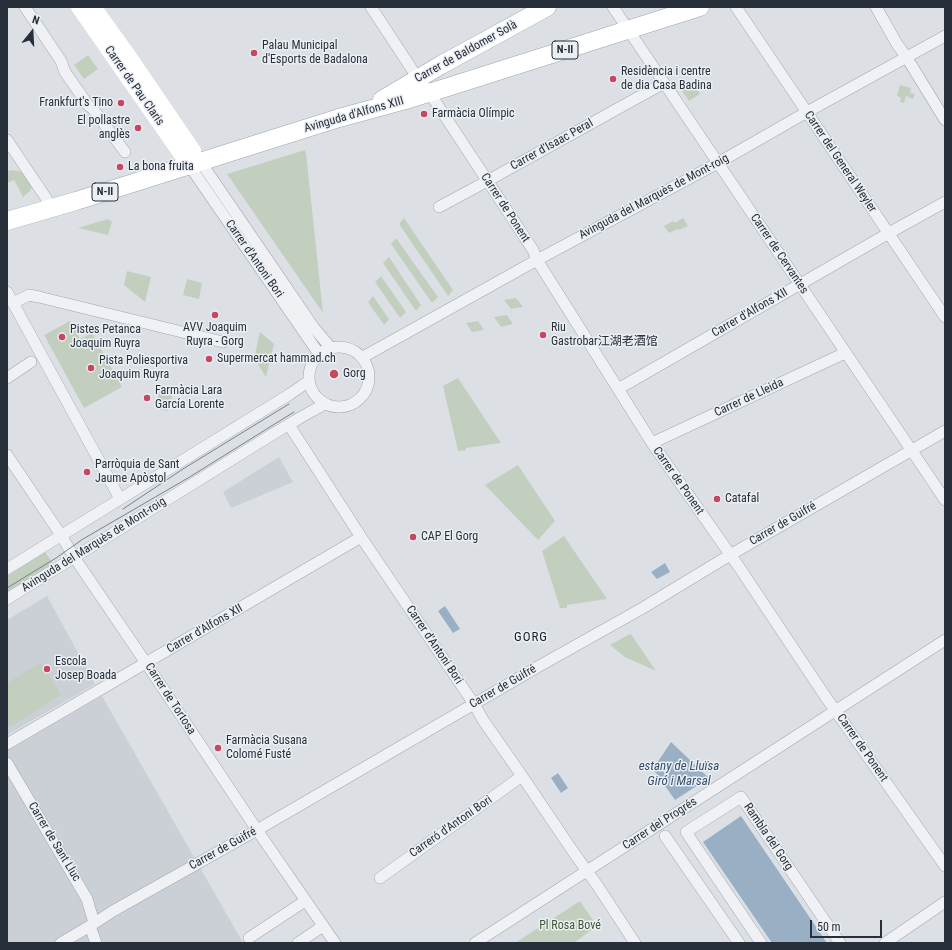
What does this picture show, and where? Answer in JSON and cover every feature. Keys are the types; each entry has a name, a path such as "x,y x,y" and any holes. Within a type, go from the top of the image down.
{"main road":[{"name":"Carrer de Baldomer Solà","path":"426,82 547,7"},
{"name":"Avinguda d'Alfons XIII","path":"7,221 366,110 409,99 426,82 628,30 700,7"}],"street":[{"path":"25,7 61,61 65,72 88,105 93,109 125,152"},
{"name":"Carrer de Pau Claris","path":"79,7 194,163"},
{"name":"Carrer de Pau Claris","path":"93,7 129,57 194,163"},
{"name":"Carrer de Ponent","path":"370,7 426,82 533,250 536,260 652,443 825,696 945,866"},
{"name":"Carrer de Cervantes","path":"613,7 945,500"},
{"name":"Carrer del General Weyler","path":"736,7 945,317"},
{"path":"876,7 897,44 945,120"},
{"name":"Avinguda del Marquès de Mont-roig","path":"363,357 536,260 718,163 945,36"},
{"name":"Carrer d'Isaac Peral","path":"439,207 664,83"},
{"path":"7,140 46,198 50,208"},
{"name":"Carrer d'Antoni Bori","path":"194,163 280,278 314,328 331,348"},
{"name":"Carrer d'Antoni Bori","path":"194,163 320,354"},
{"name":"Carrer d'Alfons XII","path":"618,389 945,202"},
{"path":"7,292 120,499"},
{"path":"13,303 29,295 223,342"},
{"path":"331,348 347,348 357,352 363,357 370,375 368,389 364,396 351,405 345,407 325,404 313,393 309,381 310,366 315,358 331,348"},
{"name":"Carrer de Lleida","path":"652,443 845,352"},
{"path":"7,378 31,362"},
{"name":"Avinguda del Marquès de Mont-roig","path":"7,569 309,381"},
{"name":"Avinguda del Marquès de Mont-roig","path":"7,600 74,557 325,404"},
{"name":"Carrer d'Antoni Bori","path":"289,425 361,537 474,704 483,720 587,870 635,943"},
{"name":"Carrer de Guifré","path":"61,943 113,911 257,830 945,431"},
{"name":"Carrer de Tortosa","path":"7,455 257,830 335,943"},
{"name":"Carrer d'Alfons XII","path":"7,744 361,537"},
{"name":"Carrer del Progrés","path":"475,943 945,640"},
{"name":"Carrer de Sant Lluc","path":"7,763 87,899 96,943"},
{"name":"Carreró d'Antoni Bori","path":"380,878 522,776"},
{"name":"Rambla del Gorg","path":"761,943 686,832 741,797 840,943"},
{"path":"665,836 739,943"},
{"path":"249,938 305,901"},
{"path":"885,943 945,902"},
{"path":"298,943 323,926"}],"shaded area":[{"path":"279,457 293,482 231,508 223,492"},
{"name":"Escola Josep Boada","path":"47,596 95,684 7,735 7,620"},
{"path":"102,696 243,943 7,943 7,751"}],"green space":[{"path":"88,55 98,69 84,79 74,65"},
{"path":"693,83 700,94 689,101 682,91"},
{"path":"900,85 911,88 910,93 915,94 913,99 906,96 904,103 900,102 901,98 897,96"},
{"path":"305,150 306,153 323,313 227,174"},
{"path":"7,171 19,171 26,175 31,183 32,187 30,191 23,197 14,180 7,183"},
{"path":"404,218 453,290 448,296 399,224"},
{"path":"683,218 688,226 679,230 678,229 669,233 664,226 673,221 675,223"},
{"path":"108,219 112,222 108,235 78,228"},
{"path":"396,238 438,297 432,303 391,244"},
{"path":"389,257 421,305 416,311 383,263"},
{"path":"127,271 151,277 145,302 124,285"},
{"path":"381,276 406,312 400,318 375,282"},
{"path":"187,279 202,283 199,299 183,295"},
{"path":"373,296 389,319 384,325 368,302"},
{"path":"516,298 523,307 511,309 504,300"},
{"path":"507,315 513,324 501,327 494,317"},
{"name":"Pista Poliesportiva Joaquim Ruyra","path":"70,321 80,339 92,333 122,387 84,408 44,335"},
{"path":"478,321 484,330 472,332 466,323"},
{"path":"260,332 274,344 266,377 254,358"},
{"path":"458,378 501,443 466,448 466,450 458,451 443,386"},
{"path":"161,385 174,389 168,411 155,408"},
{"path":"518,465 555,521 538,540 485,485"},
{"path":"564,536 607,599 567,605 567,608 560,608 542,551"},
{"path":"45,552 54,565 7,594 7,576"},
{"path":"630,634 656,671 625,657 610,645"},
{"path":"41,662 61,695 10,727 7,723 7,683"},
{"name":"Pl Rosa Bové","path":"580,901 597,926 575,942 515,943"}],"water":[{"path":"665,563 670,572 657,579 651,572"},
{"path":"445,606 460,629 453,633 438,611"},
{"name":"estany de Lluïsa Giró i Marsal","path":"671,742 709,778 675,800 653,769"},
{"path":"558,773 568,788 561,793 551,778"},
{"path":"741,816 827,943 772,943 703,842"}],"tram line":[{"path":"123,509 183,469 289,404"},
{"path":"7,588 56,558 83,539 188,478 294,412"}],"place":[{"name":"Palau Municipal d'Esports de Badalona","path":"254,53"},
{"name":"Residència i centre de dia Casa Badina","path":"613,79"},
{"name":"Frankfurt's Tino","path":"121,103"},
{"name":"Farmàcia Olímpic","path":"424,114"},
{"name":"El pollastre anglès","path":"138,128"},
{"name":"La bona fruita","path":"120,167"},
{"name":"AVV Joaquim Ruyra - Gorg","path":"215,315"},
{"name":"Riu Gastrobar江湖老酒馆","path":"543,335"},
{"name":"Pistes Petanca Joaquim Ruyra","path":"62,337"},
{"name":"Supermercat hammad.ch","path":"209,359"},
{"name":"Pista Poliesportiva Joaquim Ruyra","path":"91,368"},
{"name":"Gorg","path":"334,374"},
{"name":"Farmàcia Lara García Lorente","path":"147,398"},
{"name":"Parròquia de Sant Jaume Apòstol","path":"87,472"},
{"name":"Catafal","path":"717,499"},
{"name":"CAP El Gorg","path":"413,537"},
{"name":"Escola Josep Boada","path":"47,669"},
{"name":"Farmàcia Susana Colomé Fusté","path":"218,748"}],"district":[{"name":"GORG","path":"531,638"}]}
